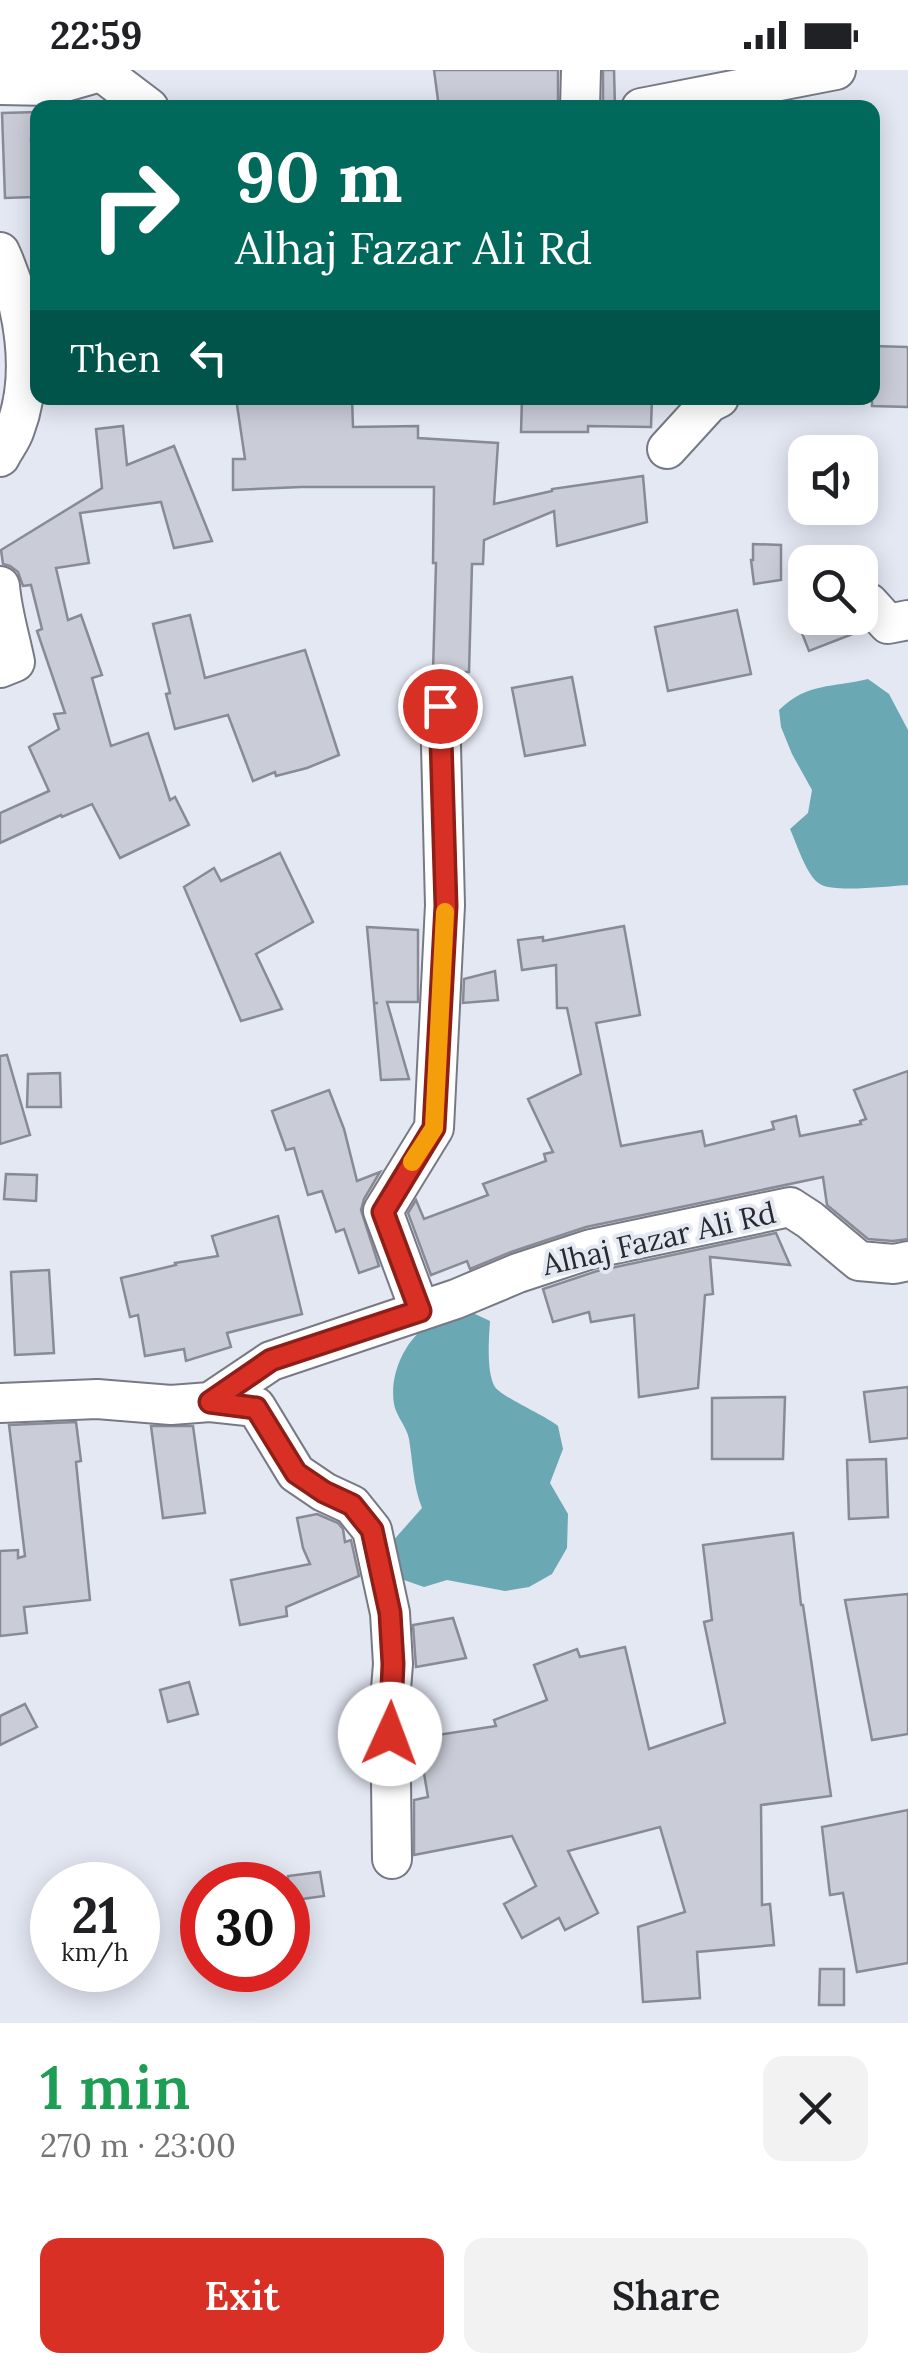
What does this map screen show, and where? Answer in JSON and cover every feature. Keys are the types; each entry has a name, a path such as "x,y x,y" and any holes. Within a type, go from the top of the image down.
{"street":[{"path":"580,100 581,70"},
{"path":"687,100 836,70"},
{"path":"0,86 51,86 100,71 138,100"},
{"path":"0,252 18,296 25,334 20,415 0,457"},
{"path":"667,449 708,405"},
{"path":"0,586 1,608 15,662 0,668"},
{"path":"878,613 888,624 908,620"},
{"path":"420,1311 383,1212 434,1128 446,906 440,706"},
{"name":"Alhaj Fazar Ali Rd","path":"210,1402 271,1360 420,1311 518,1273 591,1250 790,1207 859,1261 908,1262"},
{"path":"0,1402 97,1399 172,1405 210,1402 256,1408 296,1473 352,1505 372,1530 390,1613 392,1860"}],"water":[{"path":"868,679 889,694 908,730 908,885 827,887 811,874 790,829 808,813 812,790 792,754 779,710 810,690"},
{"path":"452,1313 475,1314 490,1321 489,1364 495,1387 558,1426 563,1449 550,1483 568,1514 567,1548 552,1574 529,1587 505,1591 447,1580 424,1587 404,1580 391,1543 422,1508 408,1435 394,1404 397,1369 414,1338 431,1323"}],"building":[{"path":"434,70 558,70 558,100 438,100"},
{"path":"603,70 614,70 615,100 603,100"},
{"path":"30,112 30,197 5,198 2,113"},
{"path":"880,346 908,347 908,407 872,406 880,405"},
{"path":"237,405 352,405 353,427 418,426 418,438 498,443 494,504 552,489 643,476 647,522 557,546 554,511 484,540 483,564 472,564 469,672 433,672 434,487 233,490 233,459 245,459"},
{"path":"522,405 652,405 651,427 588,426 588,432 521,432"},
{"path":"123,426 127,465 174,446 212,541 174,548 161,502 80,513 89,563 56,568 68,620 81,615 102,675 92,678 111,746 148,733 170,800 175,797 189,825 120,858 92,804 0,843 0,813 49,791 29,747 59,729 54,714 65,713 37,631 42,629 31,585 23,586 18,572 3,564 1,550 102,488 96,429"},
{"path":"753,544 781,545 781,580 754,584"},
{"path":"737,610 751,674 668,691 655,627"},
{"path":"190,615 205,678 305,650 339,755 307,768 276,776 275,772 253,781 228,715 175,729 153,624"},
{"path":"803,635 850,635 809,651"},
{"path":"572,677 585,745 525,756 512,688"},
{"path":"280,853 313,922 256,954 282,1009 241,1021 184,887 214,868 221,881"},
{"path":"624,926 640,1015 596,1023 621,1146 702,1131 705,1146 774,1129 772,1122 796,1116 800,1136 861,1124 866,1119 854,1090 908,1071 908,1239 868,1239 827,1205 823,1177 586,1227 470,1269 467,1261 431,1275 408,1213 416,1200 424,1219 488,1195 483,1184 546,1161 544,1154 553,1152 528,1099 581,1074 567,1008 557,1008 556,965 522,970 518,940 543,937 543,941"},
{"path":"367,927 418,930 418,1002 387,1002 409,1079 381,1080"},
{"path":"495,971 498,1000 463,1003 464,979"},
{"path":"7,1055 30,1135 0,1144 0,1056"},
{"path":"60,1073 61,1107 27,1107 28,1074"},
{"path":"329,1090 357,1181 380,1172 361,1210 379,1266 359,1273 344,1229 336,1232 322,1191 308,1195 294,1148 286,1150 272,1111"},
{"path":"6,1174 37,1175 36,1201 4,1199"},
{"path":"278,1216 302,1314 227,1333 231,1347 186,1361 184,1349 145,1356 138,1315 130,1317 121,1278 218,1256 212,1236"},
{"path":"776,1233 790,1265 710,1257 713,1294 705,1295 698,1388 639,1397 634,1315 591,1322 589,1312 553,1322 543,1289 597,1271"},
{"path":"49,1270 54,1353 15,1355 11,1272"},
{"path":"908,1387 908,1438 870,1442 864,1392"},
{"path":"785,1397 783,1459 712,1459 712,1398"},
{"path":"76,1422 81,1461 76,1462 90,1600 24,1607 27,1633 0,1636 0,1551 18,1550 18,1558 25,1556 9,1425"},
{"path":"151,1426 193,1426 205,1513 163,1518"},
{"path":"886,1459 888,1517 849,1519 847,1460"},
{"path":"317,1514 338,1523 345,1542 351,1540 359,1576 286,1607 287,1616 240,1625 231,1580 310,1564 297,1518"},
{"path":"793,1533 831,1796 761,1805 762,1905 770,1904 774,1945 697,1952 700,1998 643,2002 638,1927 685,1912 660,1827 568,1851 598,1913 565,1930 559,1918 522,1938 504,1904 536,1886 512,1836 414,1855 414,1800 428,1797 418,1738 496,1726 494,1720 547,1700 534,1665 577,1649 580,1657 625,1647 649,1749 725,1723 704,1622 712,1620 703,1545"},
{"path":"908,1594 908,1734 872,1740 845,1600"},
{"path":"453,1618 466,1658 416,1667 413,1625"},
{"path":"189,1682 198,1714 168,1722 160,1690"},
{"path":"25,1704 37,1727 0,1745 0,1716"},
{"path":"908,1810 908,1963 857,1972 843,1893 830,1895 822,1827"},
{"path":"320,1872 324,1896 310,1898 310,1873"},
{"path":"820,1969 844,1969 844,2005 819,2005"}],"slow traffic":[{"path":"412,1162 434,1128 445,912"}],"route":[{"path":"390,1734 390,1613 372,1530 352,1505 296,1473 256,1408 210,1402 271,1360 420,1311 383,1212 434,1128 446,906 440,706"}]}
